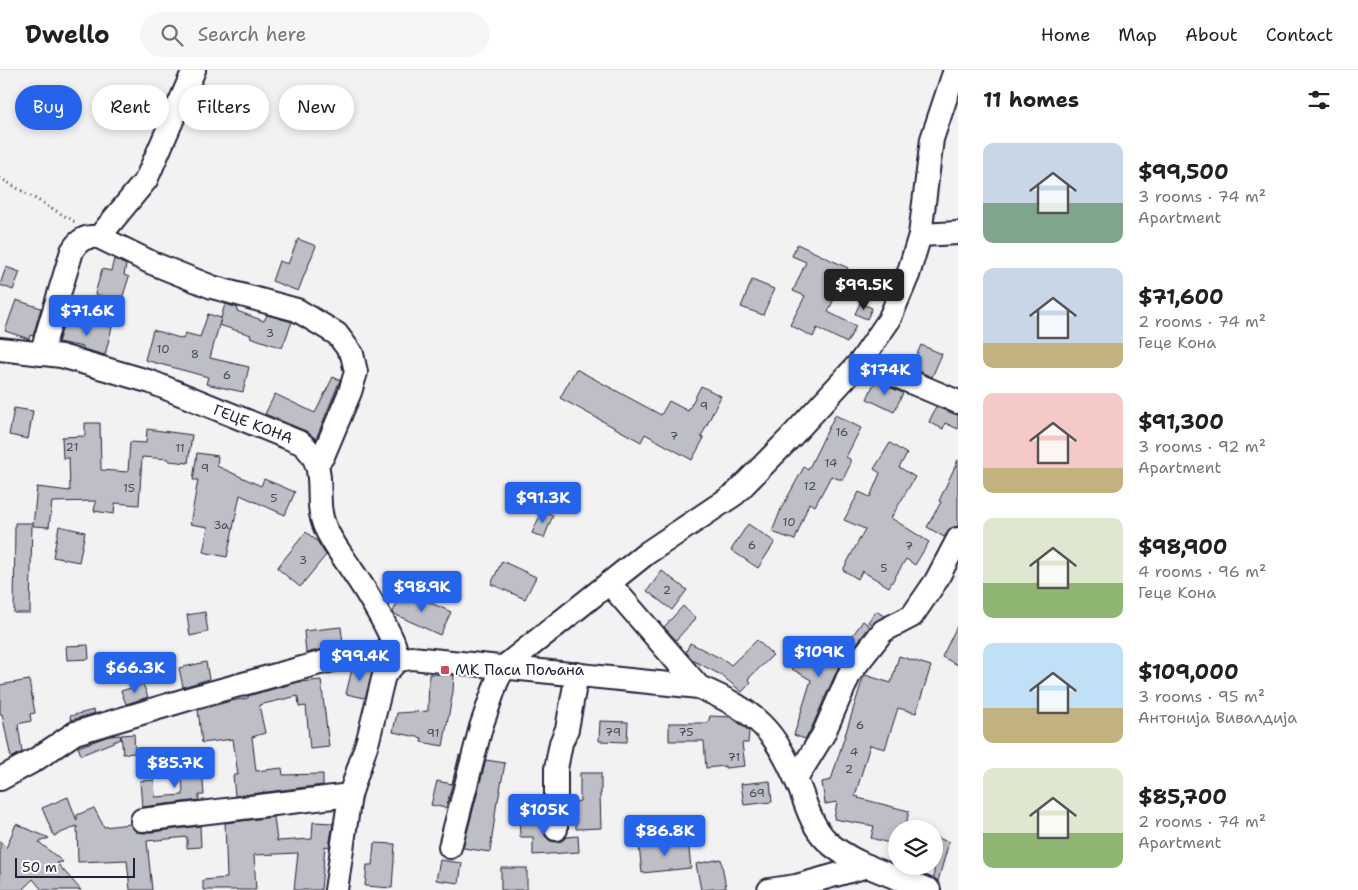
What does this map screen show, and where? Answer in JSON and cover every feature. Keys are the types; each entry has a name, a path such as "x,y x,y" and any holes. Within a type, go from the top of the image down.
{"street":[{"path":"99,237 146,180 194,70"},
{"path":"450,847 481,726 497,681 505,666 646,553 735,494 791,437 860,361 890,320 908,275 920,235 932,139 955,70"},
{"path":"920,235 958,233"},
{"path":"40,354 72,251 82,239 90,236 99,237 152,263 212,287 297,310 338,334 352,354 356,372 350,392 323,456 317,463 320,477 319,498 325,526 340,556 369,596 394,640 398,656 384,676 368,740 350,795 336,890"},
{"name":"ГЕЦЕ КОНА","path":"0,349 61,356 151,382 302,443 310,449 317,463"},
{"path":"860,361 958,402"},
{"path":"796,779 823,735 850,674 883,631 912,616 936,581 958,539"},
{"path":"609,583 699,688"},
{"path":"0,778 35,760 75,733 195,697 320,663 354,656 398,656 699,688 722,697 755,718 767,729 782,751 796,779 815,827 827,841 868,866 928,890"},
{"path":"556,829 556,769 561,743 567,729 577,674"},
{"path":"142,820 350,795"},
{"path":"769,890 796,886 868,866"}],"path":[{"path":"0,178 99,237"}],"building":[{"path":"298,239 316,246 298,291 272,281 279,261 288,264"},
{"path":"797,244 848,268 828,312 856,326 847,343 817,328 813,337 790,325 805,296 793,291 806,262 792,256"},
{"path":"114,259 126,265 124,275 129,277 121,302 95,294 102,269 111,271"},
{"path":"6,267 20,272 13,290 0,285"},
{"path":"752,280 774,289 763,315 741,307"},
{"path":"16,300 41,308 33,336 30,335 29,339 5,331"},
{"path":"860,303 872,308 867,319 855,314"},
{"path":"225,304 238,308 237,311 264,321 267,315 292,322 282,348 250,337 251,335 219,325"},
{"path":"208,314 221,318 210,358 249,367 243,392 206,384 208,377 145,360 153,330 183,339 185,333 200,337"},
{"path":"89,322 112,327 105,355 83,349 83,347 58,342 64,324 87,330"},
{"path":"921,345 942,354 932,377 911,368"},
{"path":"576,369 661,415 669,401 688,411 701,386 721,396 701,437 704,438 692,460 645,434 641,442 560,398"},
{"path":"333,377 340,380 316,439 306,431 265,414 275,394 315,413"},
{"path":"875,381 903,393 894,412 867,399"},
{"path":"936,407 958,415 958,429 945,423 943,429 929,422"},
{"path":"14,408 33,411 28,439 9,435"},
{"path":"835,415 861,428 846,457 850,459 850,465 843,479 831,476 815,506 809,503 795,540 772,532 781,509 804,467 808,470"},
{"path":"85,423 100,423 101,470 128,472 130,442 146,443 147,429 192,435 188,463 169,461 169,459 142,457 139,505 115,503 114,514 94,511 96,501 52,502 49,527 33,526 37,487 70,491 69,458 63,458 62,437 85,436"},
{"path":"890,443 907,454 899,467 915,477 891,518 929,542 915,565 906,559 889,587 862,571 858,579 843,570 865,529 844,520 859,492 870,497 880,473 874,469"},
{"path":"197,453 218,456 217,466 261,486 264,479 295,492 285,515 240,495 227,557 203,552 208,527 190,524 198,480 193,480"},
{"path":"958,460 958,526 951,528 944,537 927,527 941,502 939,501"},
{"path":"542,511 553,515 544,538 532,533"},
{"path":"15,523 32,523 30,613 14,613"},
{"path":"748,524 775,542 758,568 731,550"},
{"path":"59,526 85,532 79,562 53,557"},
{"path":"306,532 317,541 326,555 300,587 277,568"},
{"path":"502,561 536,577 525,599 491,584"},
{"path":"662,571 687,590 672,610 647,591"},
{"path":"403,590 451,612 440,635 394,614 393,612"},
{"path":"683,606 696,618 676,640 664,627"},
{"path":"876,611 884,616 872,624 868,622"},
{"path":"205,612 208,632 190,636 187,615"},
{"path":"863,621 870,626 838,668 805,739 794,735 811,680 787,666 800,644 833,663"},
{"path":"958,624 958,665 942,657"},
{"path":"341,627 343,644 306,653 304,631"},
{"path":"757,640 773,655 748,679 751,682 742,692 721,675 694,661 686,652 690,643 731,665"},
{"path":"88,645 89,659 67,660 66,646"},
{"path":"899,656 931,666 916,713 898,708 885,749 870,745 855,796 909,811 907,820 888,820 888,843 871,838 874,826 834,819 837,802 825,804 822,782 831,780 865,675 891,683"},
{"path":"206,662 209,679 183,687 179,668"},
{"path":"374,667 365,698 346,694 352,669"},
{"path":"429,674 454,675 453,692 443,746 421,742 422,738 393,732 397,713 428,711"},
{"path":"29,680 35,713 30,714 31,721 18,724 22,752 11,758 2,714 0,714 0,685"},
{"path":"321,680 329,747 310,749 306,706 299,707 298,696 259,705 265,733 252,737 256,771 282,768 283,775 323,774 323,785 235,796 233,775 238,775 233,739 202,743 198,710 248,698 248,696 299,682"},
{"path":"143,684 148,697 126,704 121,691"},
{"path":"94,710 95,713 71,720 70,716"},
{"path":"710,716 731,717 749,731 748,743 742,743 745,766 706,768 704,741 669,741 669,723 708,723"},
{"path":"600,721 628,722 627,742 599,741"},
{"path":"134,734 135,753 123,754 121,735"},
{"path":"120,735 121,739 81,755 78,747 109,736"},
{"path":"460,755 446,808 431,805 437,781 452,784"},
{"path":"486,760 505,763 497,801 490,852 463,848"},
{"path":"202,767 204,795 199,795 199,800 142,807 140,781 154,780 155,797 183,795 182,768"},
{"path":"580,773 601,773 601,828 576,829 575,802 580,801"},
{"path":"770,781 772,802 744,805 741,784"},
{"path":"68,797 77,821 77,815 94,808 104,827 130,824 136,832 144,833 200,826 201,847 187,848 187,837 147,841 152,890 130,890 127,860 78,862 77,826 54,836 42,808"},
{"path":"519,812 543,812 545,836 550,841 556,842 562,841 566,837 578,836 579,852 533,855 533,837 520,837"},
{"path":"274,817 277,841 312,839 313,822 333,823 329,847 325,846 321,890 294,890 298,853 254,855 256,890 203,890 203,880 227,878 225,823"},
{"path":"16,824 49,838 39,842 63,862 57,863 81,890 42,890 33,879 22,890 0,890 0,841 6,848"},
{"path":"943,840 949,842 943,863"},
{"path":"688,841 691,868 642,873 639,846"},
{"path":"374,843 395,844 392,888 365,886 367,865 372,865"},
{"path":"721,859 726,888 701,890 696,864"},
{"path":"440,860 462,863 459,883 436,880"},
{"path":"501,868 527,868 527,890 501,890"},
{"path":"934,875 940,875 938,881 934,878"}],"place":[{"name":"МК Паси Пољана","path":"445,670"}]}
